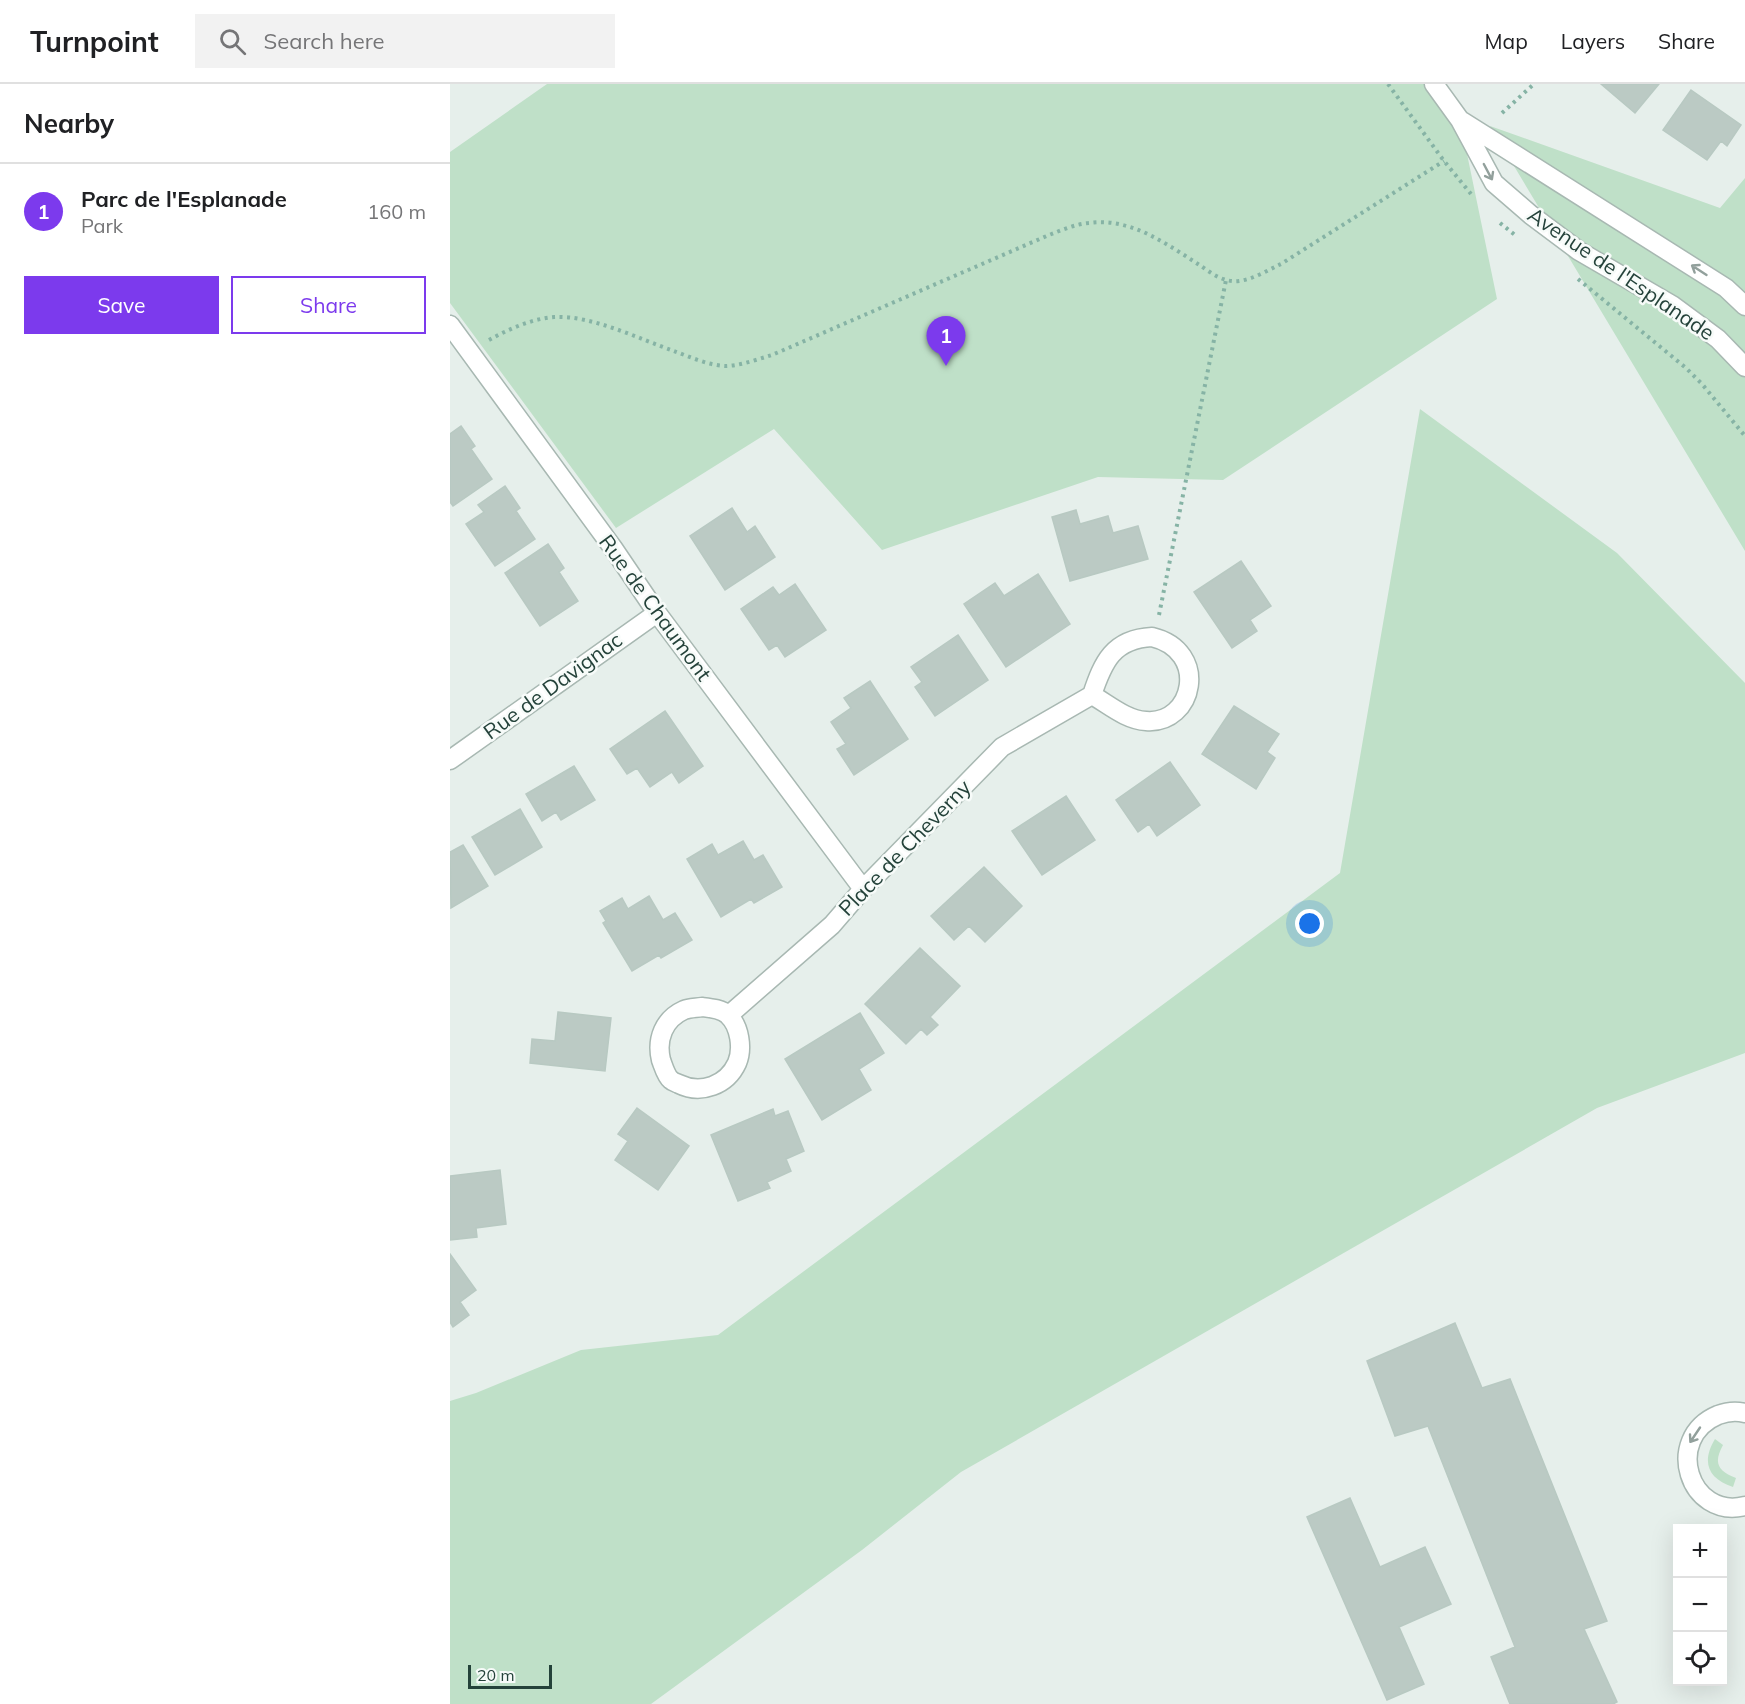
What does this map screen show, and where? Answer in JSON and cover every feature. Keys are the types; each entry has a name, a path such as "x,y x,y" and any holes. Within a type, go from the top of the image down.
{"street":[{"name":"Avenue de l'Esplanade","path":"1434,84 1460,120 1494,183 1531,216 1579,251 1672,305 1718,339 1745,367"},
{"name":"Avenue de l'Esplanade","path":"1460,120 1726,288 1745,306"},
{"name":"Rue de Chaumont","path":"450,326 657,612 863,889"},
{"name":"Rue de Davignac","path":"450,759 657,612"},
{"path":"1139,638 1155,638 1164,641 1176,649 1185,660 1189,674 1189,688 1184,702 1161,720 1147,722 1133,719 1092,695 1106,659 1126,643 1139,638"},
{"name":"Place de Cheverny","path":"729,1016 832,926 863,889 1002,747 1092,695"},
{"path":"702,1007 712,1008 729,1016 737,1028 738,1060 733,1071 725,1080 699,1090 686,1088 670,1080 662,1064 658,1048 662,1032 669,1020 685,1010 702,1007"},
{"path":"1745,1413 1724,1413 1709,1419 1696,1430 1689,1445 1687,1461 1690,1477 1698,1491 1710,1501 1724,1507 1745,1506"}],"path":[{"path":"1502,113 1534,84"},
{"path":"489,341 512,328 554,317 573,319 623,331 663,348 713,364 726,366 743,364 772,355 1049,235 1089,223 1110,222 1157,237 1212,273 1226,280 1238,281 1254,277 1281,264 1444,161"},
{"path":"1159,615 1226,280"}],"green space":[{"path":"547,84 1428,84 1460,120 1497,299 1223,480 1098,477 882,550 774,429 616,528 450,303 450,152"},
{"path":"1490,126 1720,208 1745,178 1745,551"},
{"path":"1420,409 1617,553 1745,683 1745,1053 1597,1108 961,1472 862,1550 651,1704 450,1704 450,1401 476,1393 581,1350 718,1335 1340,873"},
{"path":"1715,1439 1723,1445 1718,1457 1719,1466 1736,1478 1733,1487 1724,1484 1709,1469 1708,1455"}],"building":[{"path":"1601,84 1659,84 1635,113"},
{"path":"1691,90 1741,125 1727,146 1721,141 1707,160 1663,130"},
{"path":"461,426 475,446 471,449 492,479 453,506 450,502 450,434"},
{"path":"505,486 520,508 516,511 535,539 495,566 466,524 484,512 478,505"},
{"path":"732,508 747,532 755,526 775,557 725,590 690,536"},
{"path":"1076,510 1080,524 1108,516 1113,533 1138,526 1148,559 1070,581 1052,517"},
{"path":"548,544 564,568 559,572 578,601 540,626 505,573"},
{"path":"1241,561 1271,606 1250,620 1257,631 1232,648 1194,592"},
{"path":"1038,574 1070,624 1006,667 964,604 995,583 1004,596"},
{"path":"795,584 826,630 785,657 777,645 769,650 741,609 773,587 779,595"},
{"path":"958,635 988,680 935,716 915,687 922,682 911,667"},
{"path":"870,681 908,739 854,775 837,749 846,744 831,722 851,708 844,698"},
{"path":"1234,706 1279,734 1267,752 1275,758 1256,789 1202,754"},
{"path":"665,711 703,766 679,783 672,772 650,787 637,768 627,774 610,749"},
{"path":"1170,762 1200,805 1157,836 1149,824 1138,832 1116,800"},
{"path":"574,766 595,800 561,820 556,812 542,821 526,794"},
{"path":"1066,796 1095,840 1042,875 1012,831"},
{"path":"520,809 542,847 495,875 472,837"},
{"path":"743,841 754,860 763,855 782,887 754,903 751,899 721,917 687,859 712,844 718,855"},
{"path":"463,845 488,886 451,908 450,852"},
{"path":"984,867 1022,906 985,942 969,926 954,940 931,916"},
{"path":"649,896 663,920 675,913 692,940 661,958 659,955 632,971 603,923 606,921 600,911 622,898 628,909"},
{"path":"920,948 960,986 930,1017 938,1025 927,1035 921,1029 906,1044 865,1004"},
{"path":"558,1012 611,1018 605,1071 530,1063 532,1039 555,1041"},
{"path":"860,1013 884,1053 859,1069 871,1090 822,1120 785,1059"},
{"path":"637,1108 689,1146 658,1190 615,1160 628,1141 618,1134"},
{"path":"773,1109 775,1116 788,1111 804,1151 786,1159 791,1171 767,1182 770,1188 738,1201 711,1135"},
{"path":"500,1170 506,1224 476,1228 477,1237 450,1240 450,1176"},
{"path":"450,1254 476,1290 460,1302 469,1315 453,1327 450,1322"},
{"path":"1455,1323 1482,1388 1510,1379 1607,1621 1584,1629 1617,1702 1613,1704 1510,1704 1491,1657 1515,1647 1428,1426 1395,1436 1367,1361"},
{"path":"1350,1498 1380,1567 1425,1547 1451,1604 1399,1627 1424,1684 1387,1700 1307,1517"}],"place":[{"name":"Parc de l'Esplanade","path":"946,366"}]}
